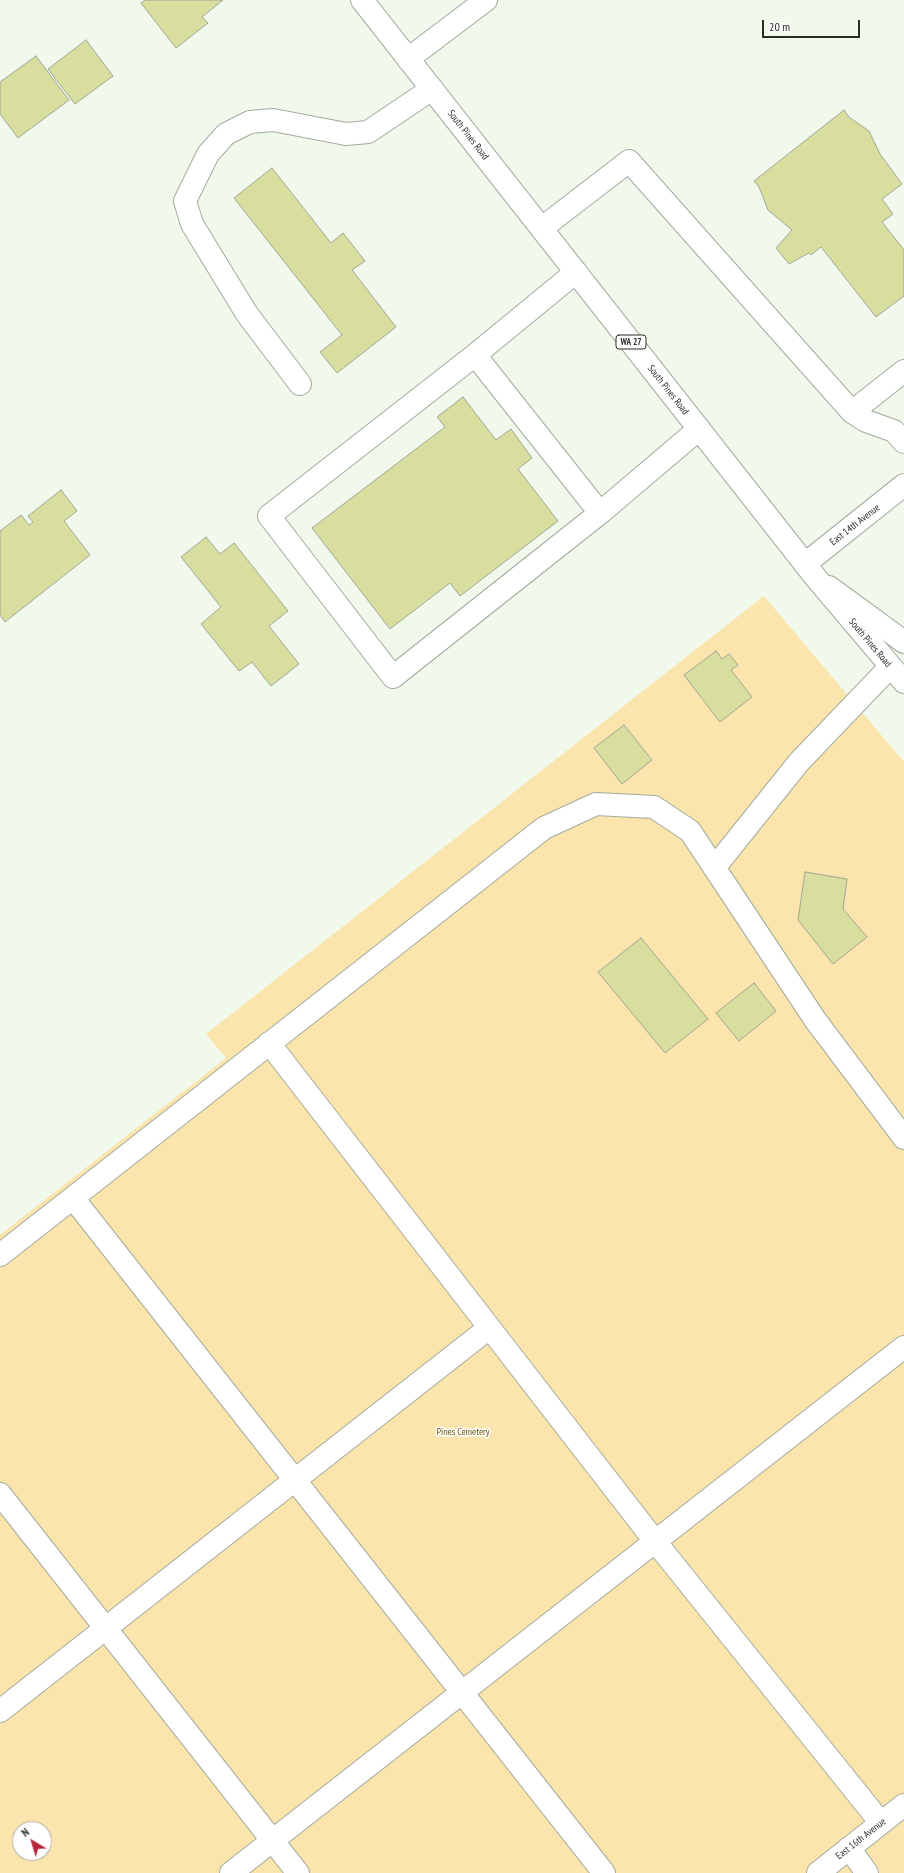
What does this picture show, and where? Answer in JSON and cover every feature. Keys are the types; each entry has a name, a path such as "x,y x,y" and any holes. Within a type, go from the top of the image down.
{"main road":[{"name":"South Pines Road","path":"362,0 810,571 897,675"},
{"path":"408,59 480,2"},
{"path":"300,384 247,314 192,224 185,201 208,154 226,134 250,122 273,120 346,134 368,132 432,89"},
{"path":"542,228 629,161 852,412 866,421 894,432 904,442"},
{"path":"576,272 475,356 269,516 393,677 600,513 700,429"},
{"path":"475,356 600,513"},
{"path":"852,412 904,371"},
{"name":"East 14th Avenue","path":"810,571 904,486"},
{"path":"810,571 904,642"},
{"path":"715,867 799,762 897,675"},
{"path":"0,1255 544,828 596,804 654,807 690,831 816,1021 904,1138"},
{"path":"269,1044 654,1540 881,1823"},
{"path":"73,1198 294,1481 604,1873"},
{"path":"0,1711 489,1328"},
{"path":"231,1873 654,1540 904,1347"},
{"path":"0,1494 298,1873"},
{"name":"East 16th Avenue","path":"818,1873 904,1805"},
{"path":"849,1848 867,1873"}],"green space":[{"name":"Pines Cemetery","path":"764,596 904,762 904,1873 0,1873 0,1235 226,1058 206,1034"}],"building":[{"path":"145,0 223,0 202,17 208,23 176,48 141,3"},
{"path":"86,40 113,76 75,104 48,69"},
{"path":"36,56 69,100 18,138 0,114 0,82"},
{"path":"844,110 849,117 869,131 880,154 902,184 882,199 893,214 882,222 904,250 904,296 876,317 821,247 811,255 809,253 789,264 776,248 792,230 768,210 759,187 754,181"},
{"path":"272,168 331,243 343,233 365,261 352,270 396,327 337,373 320,352 342,335 234,198"},
{"path":"463,397 496,440 511,429 532,458 518,469 558,521 460,596 450,583 390,629 312,528 445,427 437,417"},
{"path":"61,490 77,511 64,521 90,555 5,622 0,615 0,531 21,515 29,525 33,522 28,516"},
{"path":"206,537 220,554 234,543 288,611 269,626 299,664 271,686 252,662 239,671 201,624 221,607 181,557"},
{"path":"716,651 722,659 729,654 738,665 731,670 752,697 720,722 684,675"},
{"path":"624,725 652,760 622,784 594,748"},
{"path":"805,872 847,879 843,909 867,937 833,964 798,920"},
{"path":"641,938 708,1019 665,1053 598,972"},
{"path":"754,983 776,1011 739,1041 716,1013"}]}
